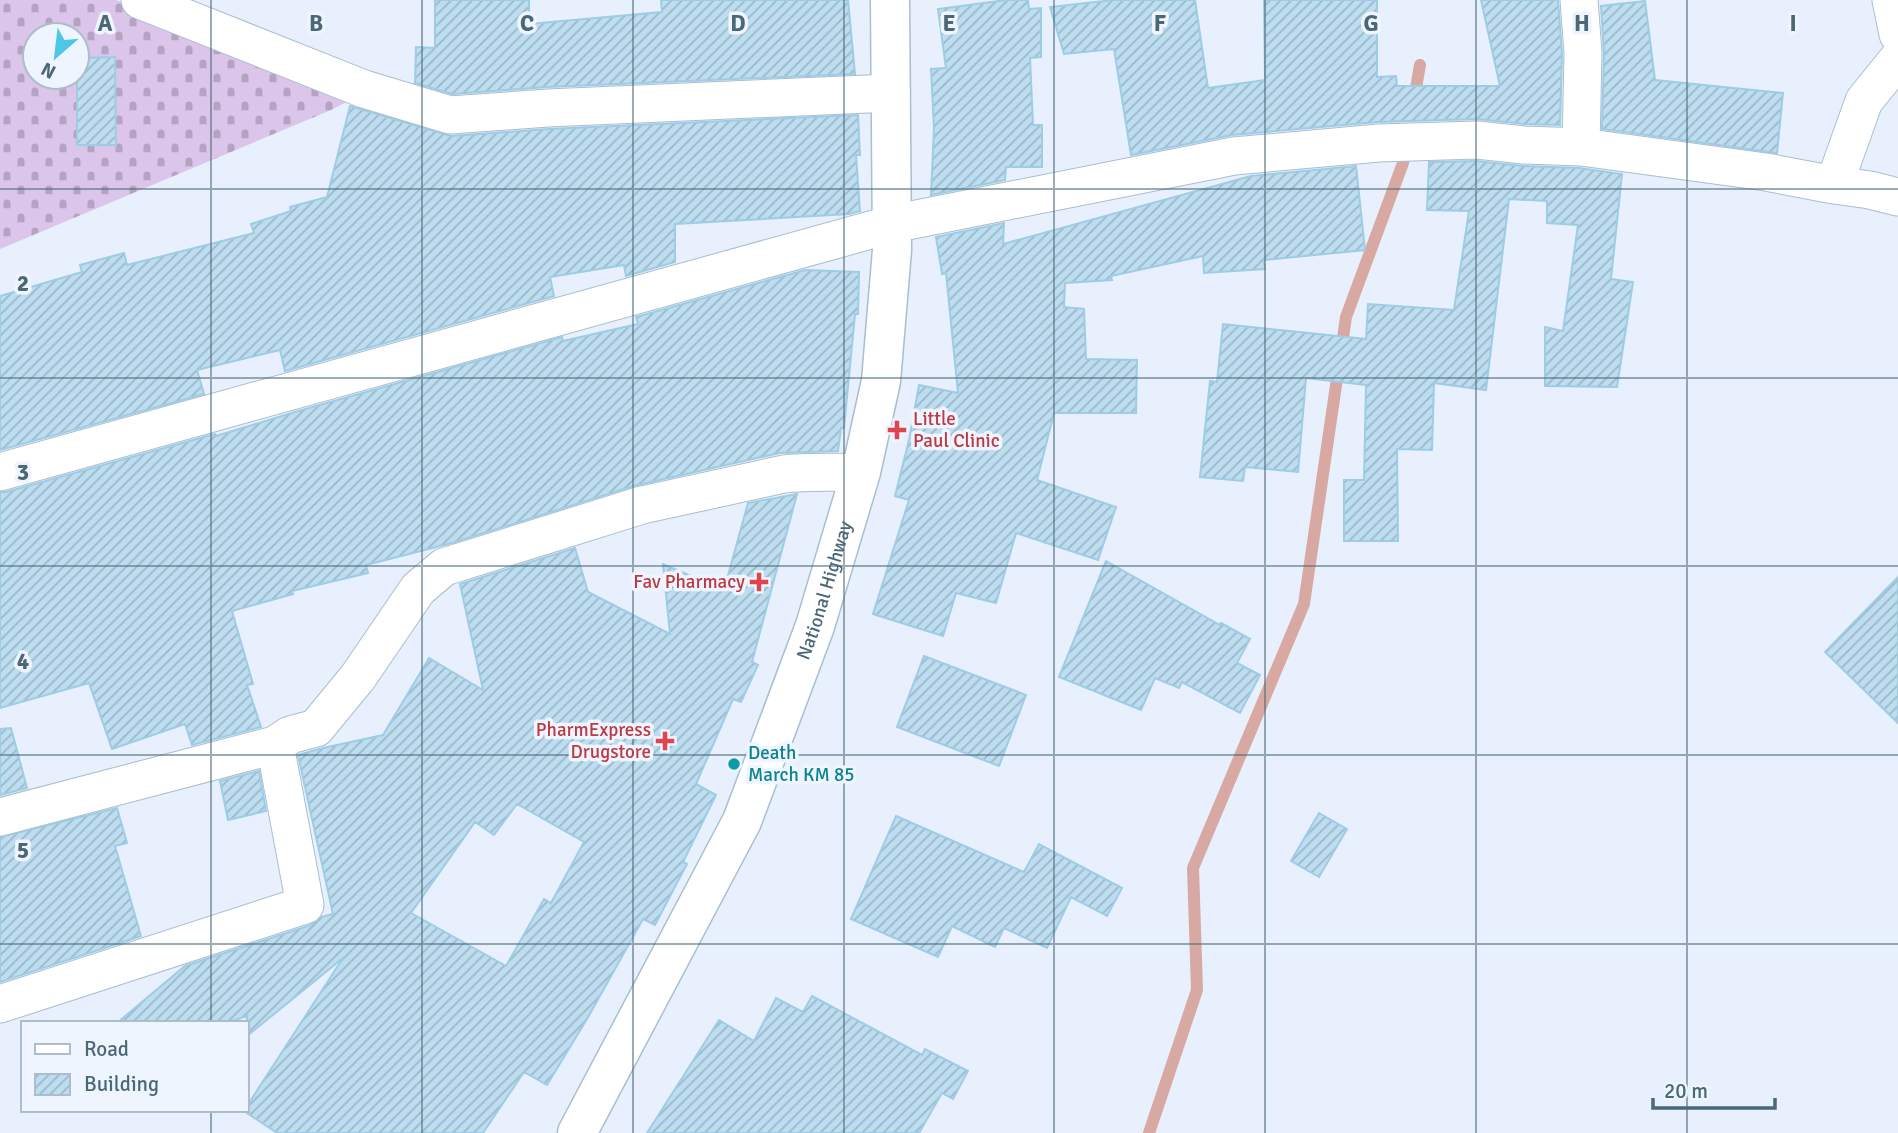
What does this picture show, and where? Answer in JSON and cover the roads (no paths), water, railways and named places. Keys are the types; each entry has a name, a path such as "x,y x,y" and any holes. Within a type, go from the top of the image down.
{"main road":[{"name":"National Highway","path":"577,1133 742,821 815,626 861,472 881,381 892,250 890,0"}],"street":[{"path":"140,0 364,89 450,115 548,108 891,93"},
{"path":"1578,0 1583,53 1581,147"},
{"path":"1891,0 1898,34"},
{"path":"1834,185 1864,101 1898,59"},
{"path":"0,472 892,224 1234,156 1396,143 1477,140 1581,147 1766,172 1898,197"},
{"path":"0,817 275,745 289,735 316,729 358,677 418,589 444,567 654,502 784,474 861,472"},
{"path":"0,1004 305,905 275,745"}],"waterway":[{"path":"1414,100 1420,65"},
{"path":"1149,1133 1197,990 1193,868 1304,604 1346,317 1403,163 1406,145"}],"place":[{"name":"Little Paul Clinic","path":"897,430"},
{"name":"Fav Pharmacy","path":"759,582"},
{"name":"PharmExpress Drugstore","path":"665,741"},
{"name":"Death March KM 85","path":"734,764"}]}
